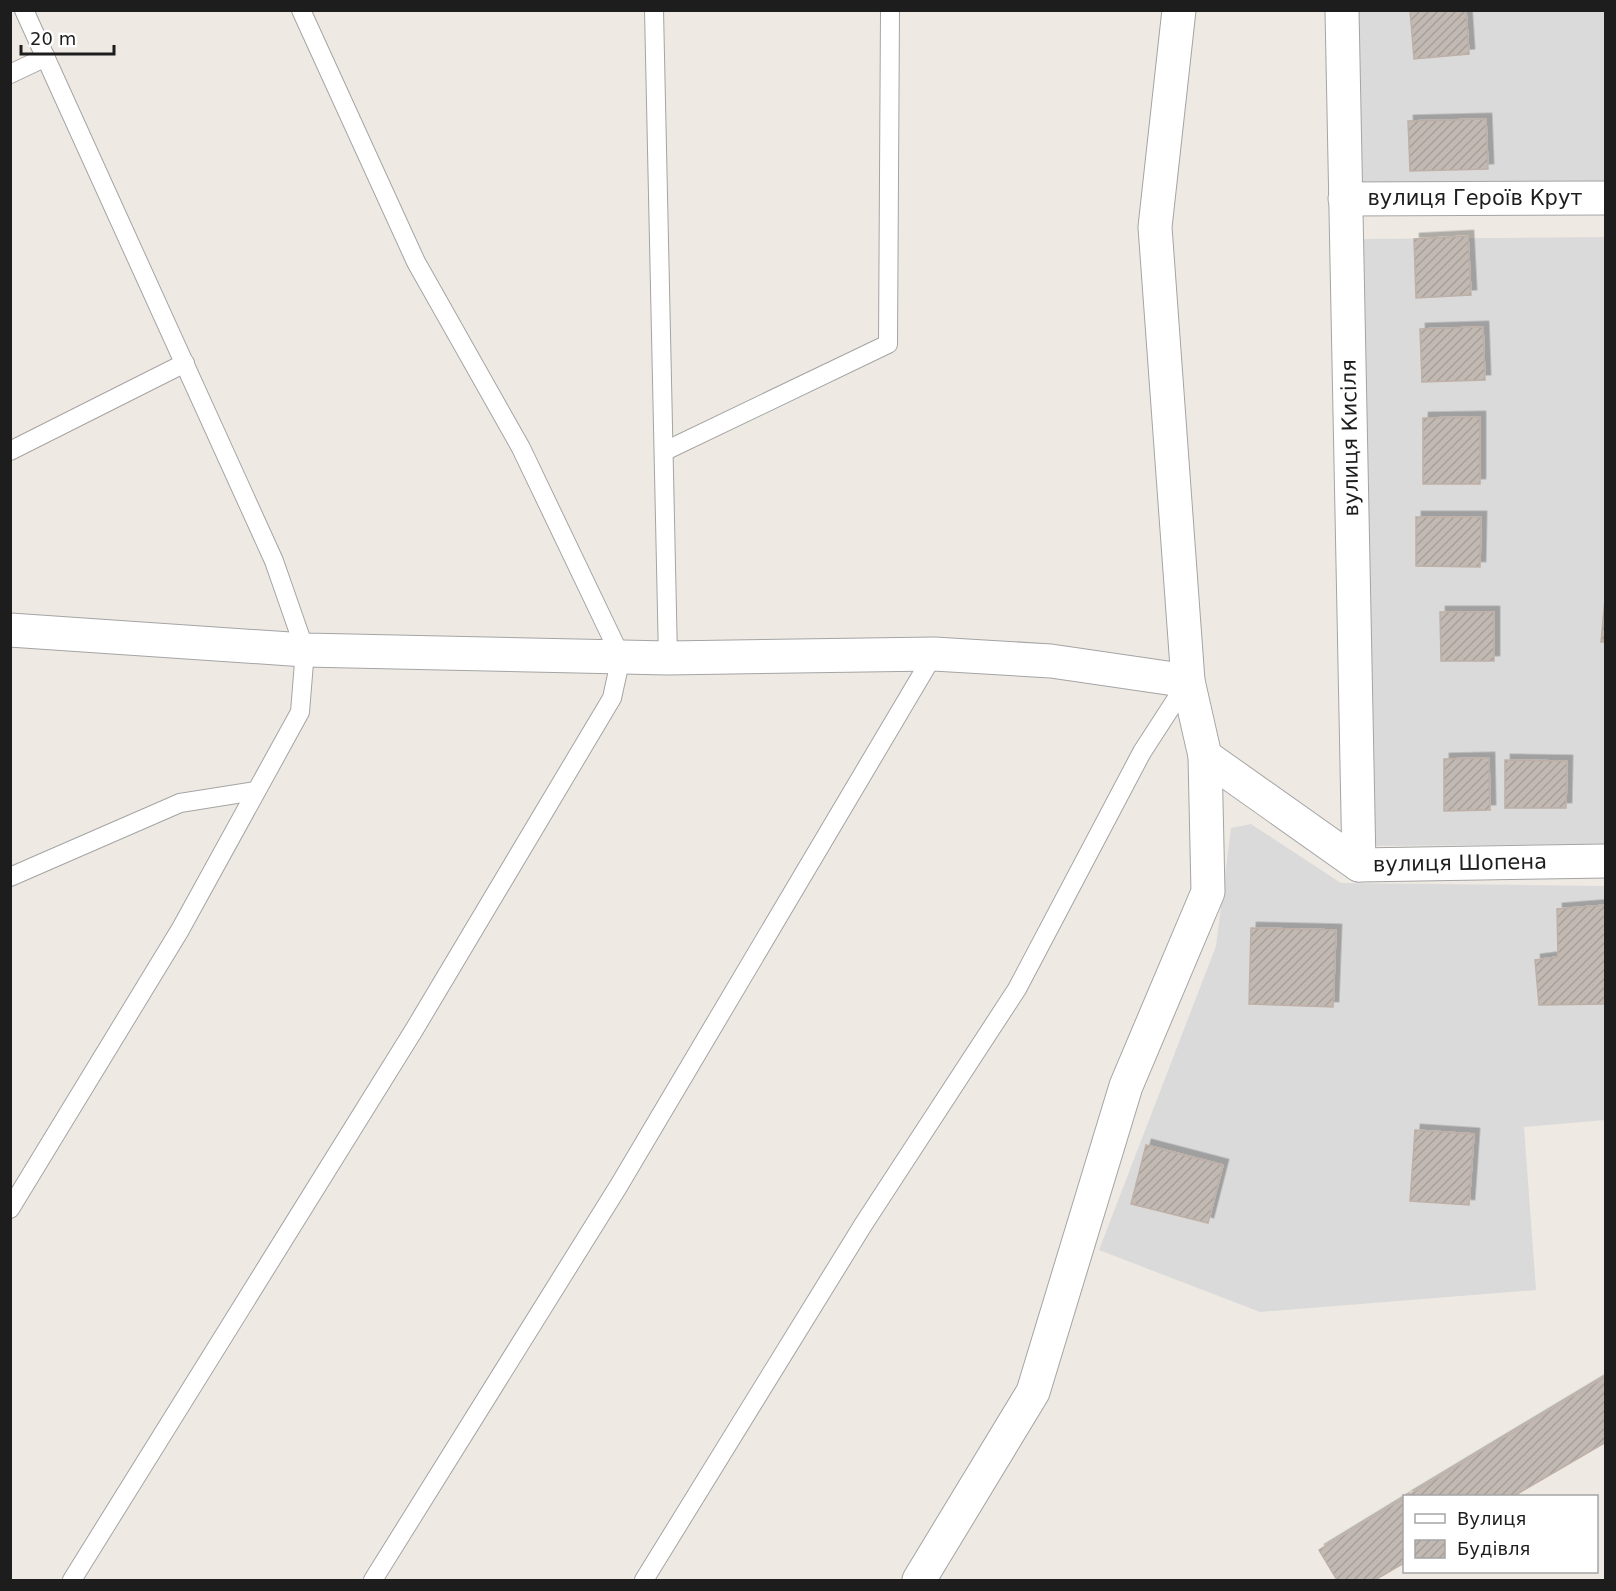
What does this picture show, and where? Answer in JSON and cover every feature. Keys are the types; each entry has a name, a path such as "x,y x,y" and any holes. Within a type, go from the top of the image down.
{"street":[{"path":"919,1581 1033,1392 1126,1086 1208,892 1204,756 1188,681 1155,227 1179,10"},
{"name":"вулиця Кисіля","path":"1342,10 1359,865"},
{"name":"вулиця Героїв Крут","path":"1346,199 1605,198"},
{"path":"10,630 305,650 668,658 934,654 1051,661 1188,681"},
{"name":"вулиця Шопена","path":"1204,756 1359,865 1605,861"}],"lane":[{"path":"10,1209 180,930 300,712 305,650 274,561 24,10"},
{"path":"72,1581 414,1030 612,699 621,657 520,448 416,262 301,10"},
{"path":"654,10 668,658"},
{"path":"665,451 888,344 891,10"},
{"path":"10,74 46,57"},
{"path":"10,451 185,363"},
{"path":"373,1581 618,1187 934,654"},
{"path":"644,1581 863,1226 1017,989 1142,752 1188,681"},
{"path":"10,877 180,803 256,792"}],"shaded area":[{"path":"1359,11 1605,11 1605,182 1359,184"},
{"path":"1605,237 1605,844 1368,846 1364,239"},
{"path":"1251,824 1341,883 1605,886 1605,1120 1524,1127 1536,1290 1260,1312 1099,1250 1216,946 1231,828"}],"building":[{"path":"1410,10 1466,10 1469,54 1414,59"},
{"path":"1486,119 1488,169 1410,171 1408,121"},
{"path":"1468,236 1471,295 1416,298 1414,239"},
{"path":"1483,327 1485,380 1422,382 1420,329"},
{"path":"1480,417 1480,484 1423,484 1423,418"},
{"path":"1416,517 1481,517 1480,567 1416,566"},
{"path":"1606,588 1606,642 1601,642"},
{"path":"1440,612 1494,612 1494,661 1441,661"},
{"path":"1489,758 1490,810 1444,811 1444,759"},
{"path":"1505,760 1567,761 1566,808 1505,808"},
{"path":"1606,905 1606,1004 1539,1005 1535,960 1558,957 1557,909"},
{"path":"1251,928 1336,930 1333,1007 1249,1004"},
{"path":"1415,1130 1474,1134 1469,1205 1410,1201"},
{"path":"1146,1145 1223,1165 1208,1223 1131,1204"},
{"path":"1605,1377 1606,1442 1516,1495 1409,1495"},
{"path":"1403,1499 1403,1564 1375,1580 1337,1580 1319,1550"}]}
